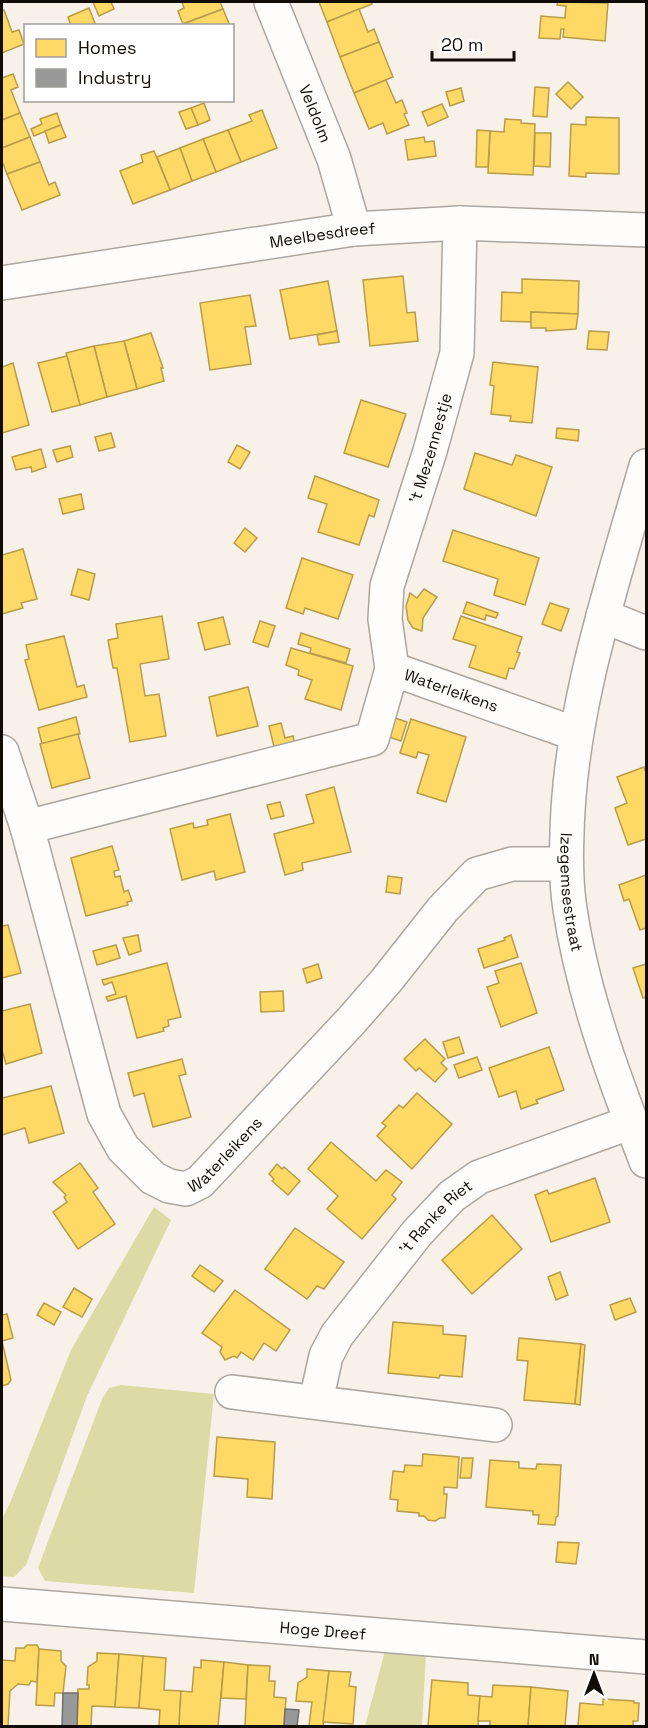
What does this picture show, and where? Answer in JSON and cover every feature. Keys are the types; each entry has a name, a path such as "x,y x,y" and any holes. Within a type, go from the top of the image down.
{"street":[{"name":"Veldolm","path":"271,2 334,159 354,229"},
{"name":"Meelbesdreef","path":"2,283 354,229 460,223 646,230"},
{"name":"'t Mezennestje","path":"392,669 384,619 387,586 430,451 457,353 460,223"},
{"name":"Izegemsestraat","path":"646,466 603,616 576,734 568,798 566,864 570,909 601,1036 646,1161"},
{"path":"603,616 646,633"},
{"name":"Waterleikens","path":"27,827 372,739 392,669 576,734"},
{"name":"Waterleikens","path":"2,752 27,827 104,1114 123,1148 153,1178 169,1186 186,1189 200,1182 351,1021 443,909 477,874 512,864 566,864"},
{"name":"'t Ranke Riet","path":"316,1401 326,1356 337,1335 417,1233 452,1196 479,1177 632,1122"},
{"path":"232,1392 495,1425"},
{"name":"Hoge Dreef","path":"2,1604 646,1657"}],"green space":[{"path":"154,1207 171,1220 87,1396 26,1565 14,1577 2,1576 2,1519 71,1350"},
{"path":"121,1385 214,1394 194,1593 45,1581 38,1568 102,1399 109,1388"},
{"path":"385,1651 426,1654 422,1726 365,1726"}],"building: Homes":[{"path":"93,2 111,2 114,9 99,16"},
{"path":"182,2 220,2 223,9 183,24 178,11 184,8"},
{"path":"319,2 371,2 372,4 327,22"},
{"path":"558,2 608,3 605,41 563,37 564,29 561,29 560,39 539,38 541,16 565,18 566,6 557,5"},
{"path":"89,8 95,24 70,24 68,17"},
{"path":"223,9 229,24 183,24"},
{"path":"359,9 368,32 374,29 379,42 340,57 327,22"},
{"path":"4,10 12,32 19,30 24,44 2,53 2,11"},
{"path":"379,42 393,77 354,93 340,57"},
{"path":"13,74 18,87 11,90 20,113 2,120 2,78"},
{"path":"386,80 396,103 402,100 407,113 404,114 409,125 387,134 383,123 369,129 354,93"},
{"path":"568,82 583,97 571,109 556,94"},
{"path":"535,87 549,88 547,117 533,116"},
{"path":"461,88 464,101 450,106 446,92"},
{"path":"204,103 210,120 198,125 191,108"},
{"path":"442,104 448,117 428,126 422,112"},
{"path":"191,108 198,125 186,129 179,112"},
{"path":"262,110 277,148 241,162 228,130 252,121 249,115"},
{"path":"20,113 30,137 2,148 2,120"},
{"path":"57,113 61,125 34,136 31,129 42,124 40,119"},
{"path":"586,117 619,118 619,174 586,173 586,177 569,176 571,124 586,125"},
{"path":"505,119 535,124 533,175 488,173 490,131 504,132"},
{"path":"61,125 66,137 49,143 45,131"},
{"path":"228,130 241,162 216,172 203,139"},
{"path":"477,130 490,131 488,167 476,167"},
{"path":"535,133 551,133 550,167 534,166"},
{"path":"30,137 40,162 7,174 2,161 2,148"},
{"path":"424,137 425,142 434,141 436,156 408,160 405,140"},
{"path":"203,139 216,172 192,181 180,148"},
{"path":"180,148 192,181 170,190 157,157"},
{"path":"154,151 170,190 133,204 120,171 143,162 141,155"},
{"path":"40,162 49,185 55,182 60,195 22,210 7,174"},
{"path":"403,276 407,313 415,312 418,341 370,346 363,280"},
{"path":"522,279 579,281 578,314 531,312 531,322 501,321 502,292 522,293"},
{"path":"328,281 337,331 290,339 280,290"},
{"path":"250,295 256,326 245,327 251,364 210,370 200,303"},
{"path":"531,312 578,314 576,329 546,331 546,328 531,328"},
{"path":"337,331 339,342 319,345 317,335"},
{"path":"589,331 609,332 607,350 587,349"},
{"path":"151,333 163,368 161,368 164,381 137,389 124,341"},
{"path":"124,341 137,389 107,397 94,346"},
{"path":"94,346 107,397 80,405 66,353"},
{"path":"67,356 80,405 52,412 38,363"},
{"path":"493,362 538,367 532,423 510,421 511,416 491,414 494,386 490,385"},
{"path":"13,363 29,425 2,433 2,367"},
{"path":"361,400 406,414 388,467 344,453"},
{"path":"557,428 579,430 578,441 556,438"},
{"path":"111,433 115,447 99,451 95,437"},
{"path":"237,445 250,452 240,469 228,462"},
{"path":"70,446 73,457 57,462 53,450"},
{"path":"41,449 46,467 32,472 31,467 16,470 12,457"},
{"path":"475,453 512,465 516,455 552,467 536,516 464,489"},
{"path":"315,476 379,500 374,517 369,515 359,545 318,532 327,504 308,498"},
{"path":"81,494 84,509 63,514 59,499"},
{"path":"245,528 257,538 245,552 234,543"},
{"path":"453,530 539,558 525,605 494,595 498,579 443,561"},
{"path":"23,549 37,599 21,603 23,608 2,614 2,555"},
{"path":"302,558 353,575 338,619 305,608 303,614 286,608"},
{"path":"78,569 95,574 89,600 71,595"},
{"path":"424,589 437,597 423,618 422,631 413,628 408,620 406,606 410,593 417,598"},
{"path":"467,602 498,613 496,618 486,615 485,620 463,613"},
{"path":"550,603 569,609 561,631 542,624"},
{"path":"162,616 169,659 140,664 145,696 159,694 166,736 130,742 117,668 113,668 108,640 118,638 116,624"},
{"path":"461,616 522,637 517,652 520,653 514,669 509,668 506,679 469,667 476,646 453,639"},
{"path":"223,617 230,644 205,650 198,623"},
{"path":"260,621 275,626 268,647 253,642"},
{"path":"301,633 350,649 346,663 310,653 311,648 298,644"},
{"path":"64,636 77,687 84,685 87,697 39,710 25,660 29,659 26,645"},
{"path":"291,648 353,666 341,710 305,699 312,680 298,675 299,670 286,665"},
{"path":"248,687 258,726 217,736 209,697"},
{"path":"76,717 80,734 42,744 38,728"},
{"path":"395,718 407,722 401,741 389,737"},
{"path":"411,719 466,737 446,802 417,793 429,755 418,752 416,758 400,753"},
{"path":"281,723 285,738 293,736 295,745 275,751 269,726"},
{"path":"78,734 90,778 52,788 40,744"},
{"path":"644,767 646,773 646,839 628,845 615,808 627,803 617,777"},
{"path":"334,787 351,852 302,863 303,870 285,875 274,834 314,823 306,795"},
{"path":"280,802 284,816 271,819 267,805"},
{"path":"230,814 245,872 216,880 214,871 182,880 170,829 193,823 194,828 208,825 207,820"},
{"path":"112,846 119,870 114,871 115,877 120,876 124,892 128,890 132,901 127,902 128,905 86,916 71,858"},
{"path":"646,875 646,928 640,930 629,899 624,901 619,885"},
{"path":"388,876 402,878 400,894 386,892"},
{"path":"8,925 21,973 2,978 2,926"},
{"path":"138,935 141,951 129,955 123,938"},
{"path":"511,935 518,957 484,968 478,949 505,940 504,938"},
{"path":"116,945 120,958 97,965 93,951"},
{"path":"167,963 181,1017 168,1020 169,1026 163,1028 164,1031 137,1038 126,996 108,1001 106,997 116,994 112,982 104,985 102,980"},
{"path":"521,963 537,1013 501,1027 487,987 499,983 495,971"},
{"path":"318,964 322,978 307,983 303,969"},
{"path":"646,964 646,997 643,998 633,968"},
{"path":"283,991 284,1011 261,1012 260,992"},
{"path":"30,1004 42,1053 6,1064 2,1050 2,1011"},
{"path":"459,1037 464,1053 448,1058 443,1042"},
{"path":"425,1039 445,1059 441,1063 447,1069 435,1082 419,1068 416,1071 404,1059"},
{"path":"549,1047 564,1090 536,1100 538,1103 521,1109 516,1091 499,1097 489,1068"},
{"path":"477,1057 482,1070 459,1078 454,1065"},
{"path":"182,1059 186,1074 179,1076 191,1117 153,1127 144,1093 134,1096 128,1073"},
{"path":"51,1086 64,1133 29,1143 25,1128 2,1135 2,1098"},
{"path":"417,1093 452,1124 412,1169 377,1136 386,1126 382,1123 399,1105 403,1108"},
{"path":"331,1142 376,1181 386,1170 402,1182 392,1195 396,1199 362,1239 327,1209 338,1196 308,1169"},
{"path":"80,1163 98,1188 93,1192 115,1224 78,1249 53,1212 67,1202 64,1197 66,1195 53,1182"},
{"path":"277,1164 300,1181 288,1195 272,1181 274,1179 269,1174"},
{"path":"595,1178 610,1222 551,1242 535,1195 547,1190 549,1194"},
{"path":"492,1215 522,1249 472,1294 442,1260"},
{"path":"295,1228 344,1262 324,1289 317,1286 307,1299 265,1269"},
{"path":"200,1265 223,1281 214,1292 192,1276"},
{"path":"560,1272 568,1295 556,1300 548,1277"},
{"path":"74,1288 92,1299 82,1317 63,1307"},
{"path":"235,1290 290,1330 276,1351 264,1343 253,1360 241,1352 237,1358 234,1356 225,1360 220,1352 222,1347 202,1333"},
{"path":"630,1298 636,1312 615,1320 610,1305"},
{"path":"44,1303 61,1312 54,1325 37,1315"},
{"path":"7,1314 13,1338 2,1341 2,1315"},
{"path":"393,1322 443,1326 443,1334 466,1336 462,1377 440,1375 439,1378 388,1373"},
{"path":"519,1338 581,1344 575,1404 524,1400 528,1361 517,1360"},
{"path":"2,1341 11,1380 2,1386"},
{"path":"581,1344 585,1345 580,1405 575,1404"},
{"path":"217,1437 275,1442 272,1499 247,1497 248,1479 214,1476"},
{"path":"423,1454 459,1457 457,1488 444,1487 444,1494 447,1494 445,1518 435,1521 419,1516 419,1513 397,1511 398,1500 390,1499 393,1471 404,1472 405,1465 422,1466"},
{"path":"462,1458 473,1458 471,1478 460,1478"},
{"path":"490,1460 519,1462 519,1468 536,1469 537,1464 561,1465 558,1516 555,1525 538,1524 539,1515 533,1515 533,1511 486,1507"},
{"path":"558,1542 579,1543 576,1564 556,1562"},
{"path":"27,1645 37,1645 39,1649 37,1682 31,1681 29,1685 18,1684 10,1691 8,1726 2,1726 2,1660 15,1661 16,1648 24,1648"},
{"path":"39,1649 61,1651 61,1661 66,1666 63,1693 55,1693 54,1706 36,1705"},
{"path":"97,1653 119,1654 115,1707 92,1706 91,1726 77,1726 78,1689 89,1689 87,1685 88,1667 97,1661"},
{"path":"119,1654 143,1656 139,1708 115,1707"},
{"path":"143,1656 166,1658 164,1690 181,1691 179,1726 159,1726 160,1710 139,1708"},
{"path":"201,1660 224,1662 218,1726 179,1726 181,1691 192,1692 194,1667 201,1668"},
{"path":"224,1662 248,1665 246,1699 221,1698"},
{"path":"248,1665 270,1666 269,1681 275,1681 274,1697 286,1698 284,1726 245,1726"},
{"path":"307,1669 329,1671 323,1726 309,1726 312,1702 296,1701 298,1683 307,1677"},
{"path":"329,1671 351,1672 349,1686 356,1687 353,1724 323,1722"},
{"path":"432,1680 468,1683 468,1695 480,1696 478,1726 428,1726"},
{"path":"493,1685 531,1687 528,1726 490,1726 490,1721 478,1721 480,1696 492,1697"},
{"path":"531,1687 568,1691 565,1726 528,1726"},
{"path":"603,1699 639,1703 638,1721 633,1721 633,1726 578,1726 580,1703 603,1705"}],"building: Industry":[{"path":"63,1693 78,1693 77,1726 62,1726"},
{"path":"285,1709 299,1710 297,1726 284,1726"}]}
